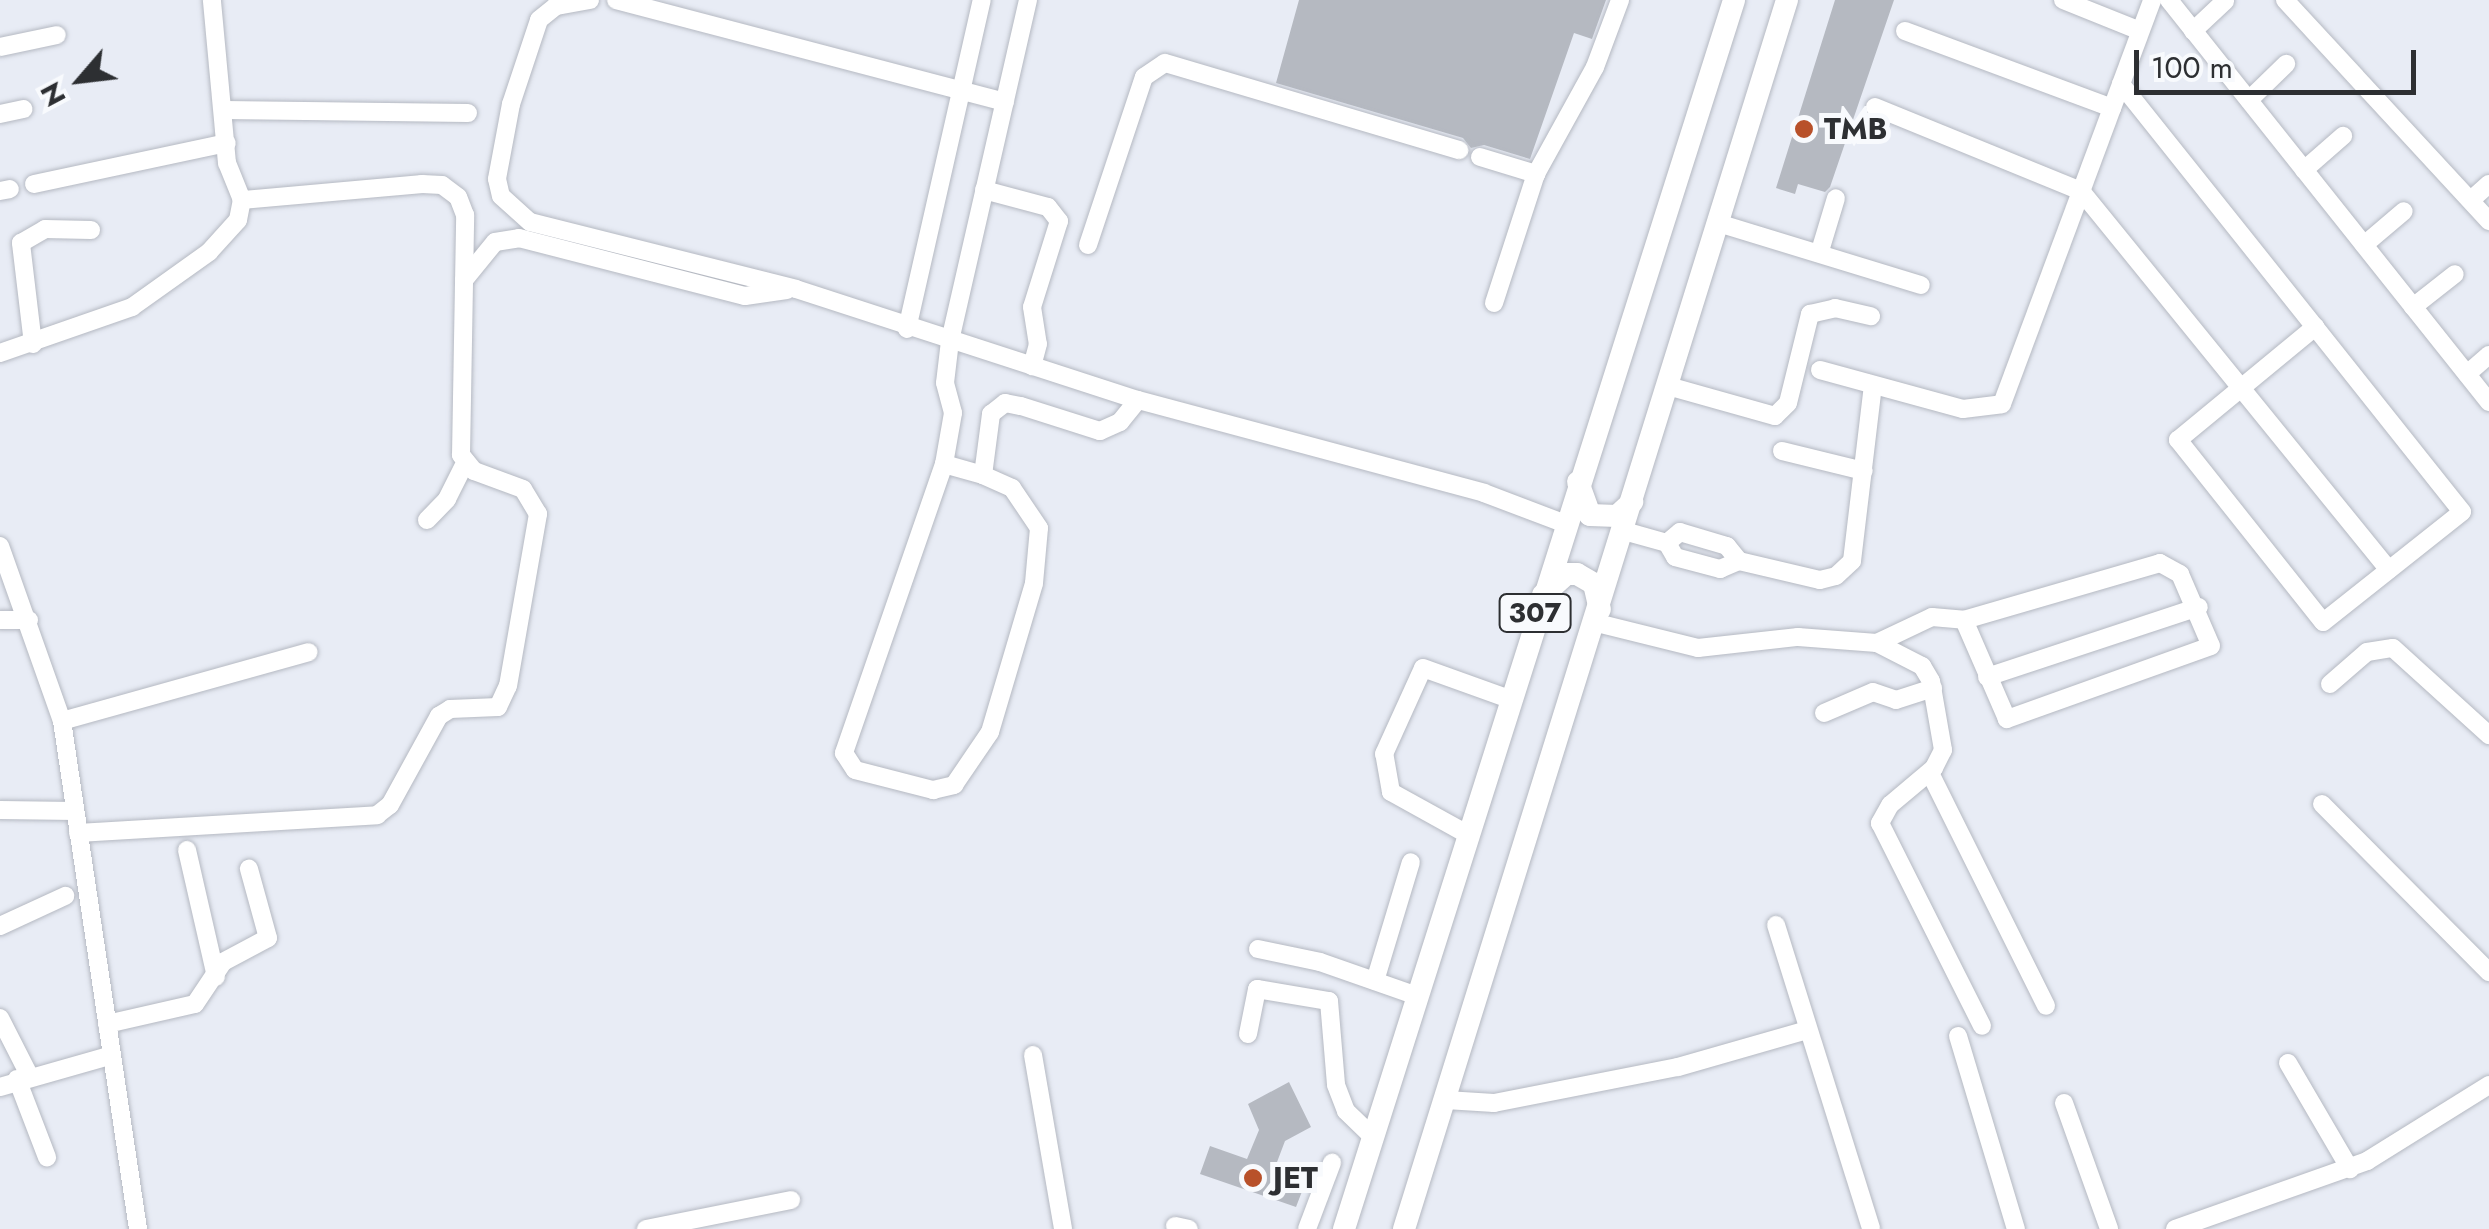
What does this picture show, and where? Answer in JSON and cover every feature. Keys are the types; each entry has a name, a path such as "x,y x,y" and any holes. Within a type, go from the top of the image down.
{"main road":[{"name":"307","path":"1344,1229 1563,522 1734,0"},
{"name":"307","path":"1404,1229 1599,619 1787,0"},
{"path":"1578,482 1590,516 1609,518 1632,502"},
{"path":"1540,597 1566,574 1577,574 1594,584 1599,619"}],"street":[{"path":"0,353 33,344 152,295 224,238 242,200 227,143 212,0"},
{"path":"590,0 556,6 539,20 511,104 497,179 500,196 530,222 796,289 907,329 1138,400 1484,493 1563,522"},
{"path":"616,0 960,86 1005,102"},
{"path":"907,329 982,0"},
{"path":"944,464 1012,488 1039,528 1034,583 990,732 954,785 933,790 855,770 844,753 944,464 952,413 945,384 950,342 1028,0"},
{"path":"1494,303 1536,174 1595,67 1620,0"},
{"path":"2063,0 2140,31"},
{"path":"1820,370 1963,410 2002,404 2152,0"},
{"path":"2168,0 2489,402"},
{"path":"2285,0 2489,221"},
{"path":"2193,31 2225,1"},
{"path":"1905,31 2112,108"},
{"path":"0,47 57,35"},
{"path":"1088,245 1144,77 1164,63 1458,150"},
{"path":"2249,100 2286,64"},
{"path":"2121,84 2462,512 2324,622 2178,440 2315,328"},
{"path":"1874,107 2081,192 2390,570"},
{"path":"0,114 23,108"},
{"path":"224,110 468,113"},
{"path":"2304,170 2343,136"},
{"path":"34,184 227,143"},
{"path":"1480,157 1536,174"},
{"path":"2472,200 2489,184"},
{"path":"78,832 376,815 390,805 439,716 450,709 498,707 508,686 538,514 523,489 486,478 466,461 460,436 466,216 458,197 442,185 242,200"},
{"path":"984,190 1048,207 1059,220 1032,307 1038,344 1032,366"},
{"path":"1820,252 1836,198"},
{"path":"2364,244 2404,211"},
{"path":"1718,223 1921,285"},
{"path":"33,344 21,243 45,230 91,230"},
{"path":"464,280 495,242 518,238 745,296 796,289"},
{"path":"2414,307 2455,274"},
{"path":"1668,386 1775,416 1788,403 1810,314 1834,308 1872,316"},
{"path":"2467,374 2489,355"},
{"path":"1624,531 1666,543 1680,532 1727,546 1739,561 1820,580 1836,576 1855,551 1872,385"},
{"path":"982,475 988,424 1005,404 1100,431 1120,422 1138,400"},
{"path":"1782,452 1864,471"},
{"path":"427,520 447,499 466,461"},
{"path":"0,546 62,721 138,1229"},
{"path":"1876,643 1932,617 1964,620 2160,563 2180,574 2210,636 2206,653 2017,718 1999,711 1964,620"},
{"path":"1988,677 2199,607"},
{"path":"1599,619 1698,648 1798,637 1876,643 1922,666 1933,688 1944,750 1930,773 1881,814 1880,823 1982,1026"},
{"path":"1,622 28,620"},
{"path":"2330,684 2367,652 2393,648 2489,735"},
{"path":"62,721 309,652"},
{"path":"1467,834 1391,792 1384,754 1423,668 1509,699"},
{"path":"1824,713 1873,692 1896,700 1933,688"},
{"path":"1930,773 2046,1006"},
{"path":"2322,804 2489,972"},
{"path":"0,810 75,811"},
{"path":"186,850 216,976"},
{"path":"1375,980 1411,862"},
{"path":"107,1024 195,1004 232,954 271,932 248,870"},
{"path":"0,926 65,896"},
{"path":"1776,925 1871,1229"},
{"path":"1258,949 1375,980 1417,996"},
{"path":"1248,1034 1257,988 1329,1001 1336,1085 1346,1111 1374,1137"},
{"path":"0,1018 15,1080 47,1157"},
{"path":"1446,1100 1494,1104 1678,1067 1807,1030"},
{"path":"1958,1036 2016,1229"},
{"path":"15,1080 112,1055"},
{"path":"1033,1056 1063,1229"},
{"path":"2288,1062 2350,1169"},
{"path":"2176,1229 2215,1223 2350,1169 2489,1086"},
{"path":"2064,1103 2109,1229"},
{"path":"1307,1229 1332,1163"},
{"path":"646,1229 791,1200"}],"building":[{"path":"1299,0 1606,0 1592,39 1574,33 1530,159 1484,145 1471,148 1463,138 1276,83"},
{"path":"1835,0 1894,0 1830,187 1825,192 1798,184 1795,194 1776,188"},
{"path":"1289,1082 1311,1127 1285,1141 1274,1170 1306,1181 1296,1207 1200,1174 1210,1146 1247,1159 1259,1130 1248,1104"}],"place":[{"name":"TMB","path":"1804,129"},
{"name":"JET","path":"1253,1178"}]}
